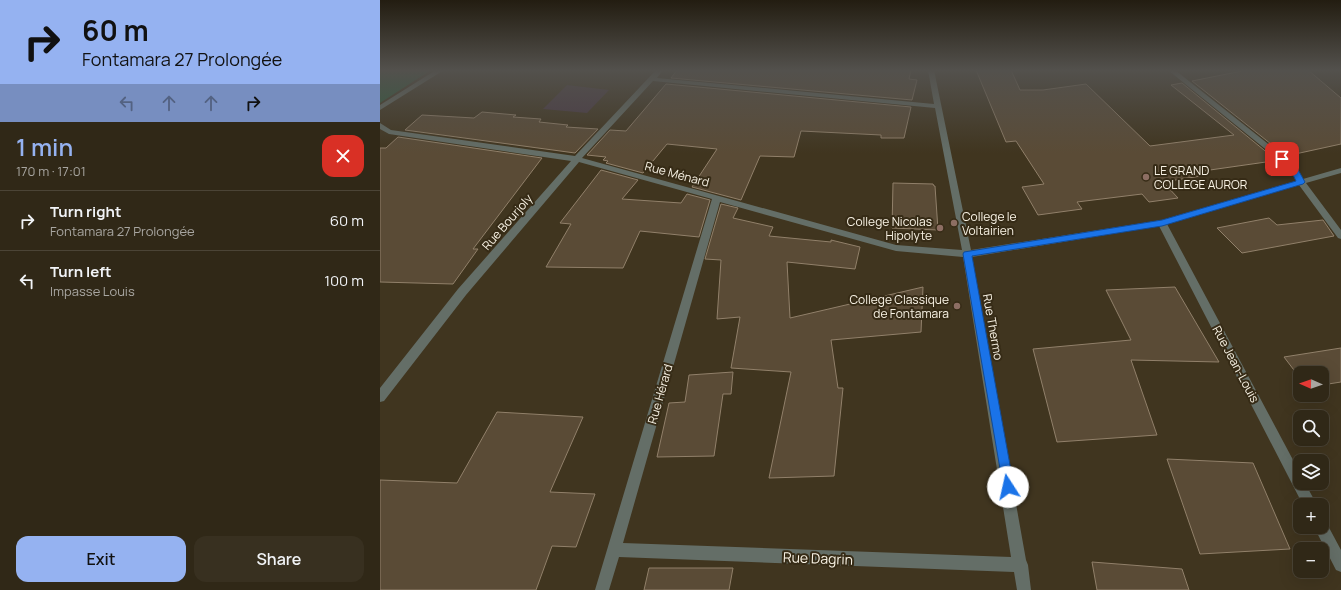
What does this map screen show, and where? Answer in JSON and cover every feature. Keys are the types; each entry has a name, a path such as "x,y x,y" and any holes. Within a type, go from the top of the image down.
{"street":[{"path":"380,108 397,98"},
{"name":"Rue Bourjoly","path":"380,397 462,292 577,159 634,98"},
{"path":"847,98 937,106"},
{"name":"Rue Thermo","path":"936,98 967,254 1022,565 1024,590"},
{"path":"1204,98 1293,168 1301,182 1341,236"},
{"name":"Rue Ménard","path":"380,125 389,132 577,159 896,248 967,254 1162,223 1341,170"},
{"name":"Rue Hérard","path":"602,590 717,197"},
{"name":"Rue Jean-Louis","path":"1162,223 1306,498"},
{"path":"1325,534 1341,565"},
{"name":"Rue Dagrin","path":"614,550 1022,565"}],"shaded area":[{"path":"554,98 602,98 587,113 543,109"}],"green space":[{"path":"380,98 388,98 380,103"}],"building":[{"path":"654,98 810,98 911,107 904,138 881,138 881,135 801,131 794,157 760,156 741,200 692,187 717,149 667,144 643,173 606,163 608,161 603,160 606,157 587,155 610,130 626,131"},
{"path":"885,98 913,98 912,100"},
{"path":"987,98 1100,98 1150,146 1234,135 1187,98 1200,98 1275,159 1270,159 1273,161 1196,172 1201,176 1163,182 1178,198 1149,202 1142,194 1077,202 1082,209 1038,215 1022,187 1044,184 1016,141 1006,142"},
{"path":"1213,98 1341,98 1341,144 1286,156"},
{"path":"482,112 516,115 513,117 541,119 539,122 568,125 566,127 598,129 575,153 405,130 422,115 474,118"},
{"path":"398,137 542,158 473,249 478,249 453,284 380,282 380,148 386,148"},
{"path":"601,170 638,180 622,199 681,203 687,194 710,200 699,237 640,231 623,268 546,267 571,224 560,223"},
{"path":"893,183 933,184 935,186 938,230 892,228"},
{"path":"721,204 738,208 733,218 773,227 769,236 831,242 831,240 860,247 855,269 787,262 790,318 923,287 921,332 831,340 838,388 843,388 834,476 769,478 791,372 731,368 740,317 717,319 721,260 705,259"},
{"path":"1269,218 1277,225 1323,220 1334,236 1242,253 1217,228"},
{"path":"1175,287 1219,362 1131,360 1157,435 1057,442 1033,349 1131,340 1106,290"},
{"path":"1341,348 1341,382 1329,384 1329,366 1293,366 1293,369 1284,357"},
{"path":"733,372 731,394 723,394 714,456 657,457 669,403 685,402 689,375"},
{"path":"497,412 583,417 550,492 595,494 576,547 552,546 536,590 380,590 380,480 457,483"},
{"path":"1167,459 1253,463 1290,549 1200,554"},
{"path":"1092,562 1182,569 1189,590 1097,590"},
{"path":"649,568 733,568 729,590 644,590"}],"place":[{"name":"LE GRAND COLLEGE AUROR","path":"1146,177"},
{"name":"College le Voltairien","path":"954,223"},
{"name":"College Nicolas Hipolyte","path":"940,228"},
{"name":"College Classique de Fontamara","path":"957,306"}],"route":[{"path":"1008,487 967,254 1162,223 1301,182 1293,168 1282,159"}]}
